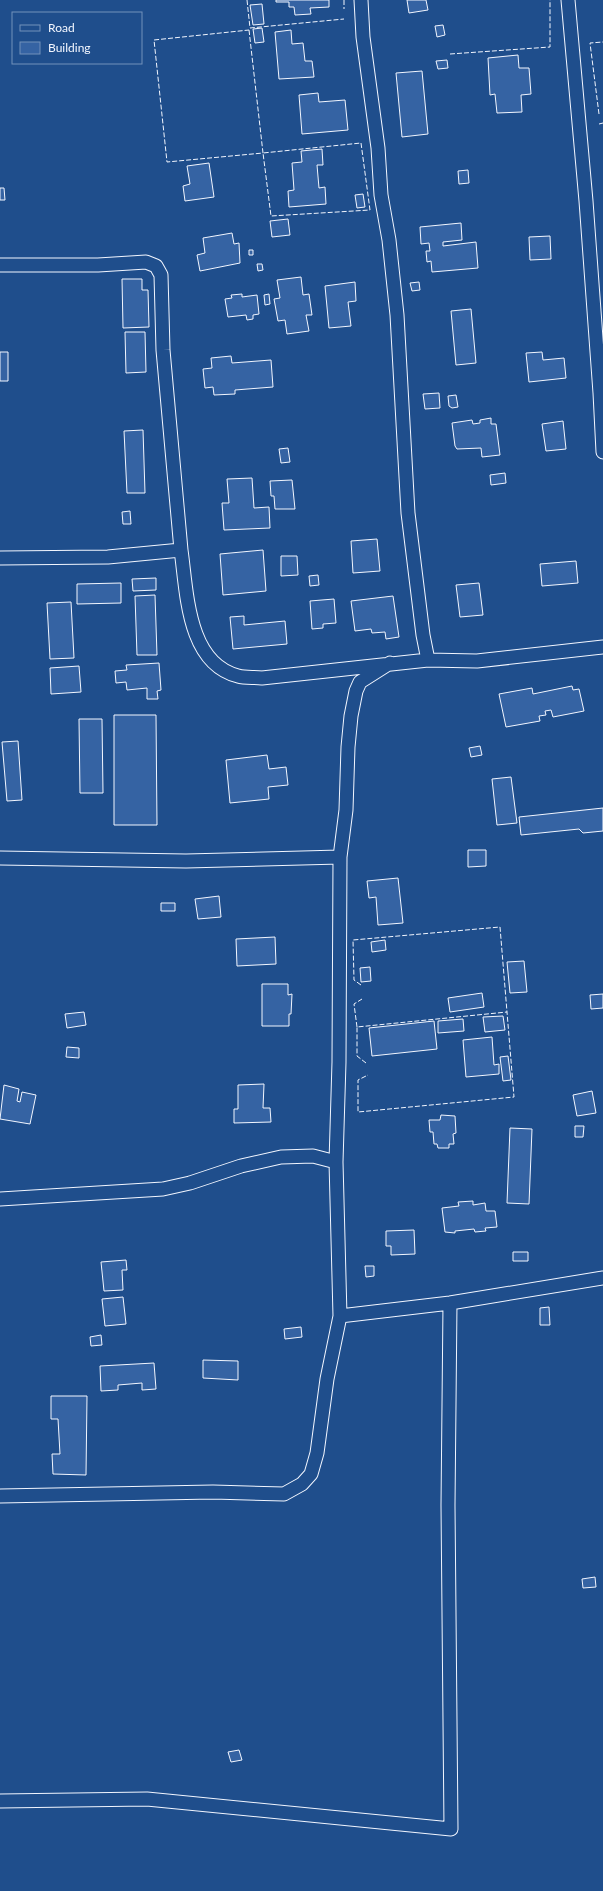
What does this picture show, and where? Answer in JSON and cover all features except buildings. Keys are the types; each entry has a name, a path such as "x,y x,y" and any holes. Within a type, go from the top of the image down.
{"street":[{"path":"361,0 363,37 378,148 381,195 389,240 396,315 408,513 423,635 428,660"},
{"path":"568,0 602,393 603,452"},
{"path":"0,265 98,265 146,262 156,266 161,275 164,350 181,550 188,606 197,640 206,654 219,668 238,676 262,678 390,663 428,660 477,661 603,647"},
{"path":"0,558 108,557 181,550"},
{"path":"0,1496 213,1492 284,1494 302,1484 311,1474 317,1453 327,1379 340,1316 336,1162 339,1062 340,857 346,810 348,747 351,716 356,691 360,682 390,663"},
{"path":"0,858 186,861 340,857"},
{"path":"0,1199 163,1189 190,1183 241,1166 281,1157 314,1156 336,1162"},
{"path":"340,1316 450,1303 603,1278"},
{"path":"0,1801 147,1799 451,1829 448,1505 450,1303"}],"fence":[{"path":"247,0 250,28 344,19"},
{"path":"344,0 344,9"},
{"path":"450,54 550,47 550,0"},
{"path":"249,30 263,153 167,162 154,40 249,30"},
{"path":"599,114 590,43 603,42"},
{"path":"599,124 603,123"},
{"path":"361,143 370,210 271,216 263,153 361,143"},
{"path":"361,985 354,980 353,940 500,927 507,1012"},
{"path":"357,1027 354,1004 362,999"},
{"path":"366,1063 357,1056 357,1027 507,1012 514,1097 358,1112 358,1080 368,1075"}]}
